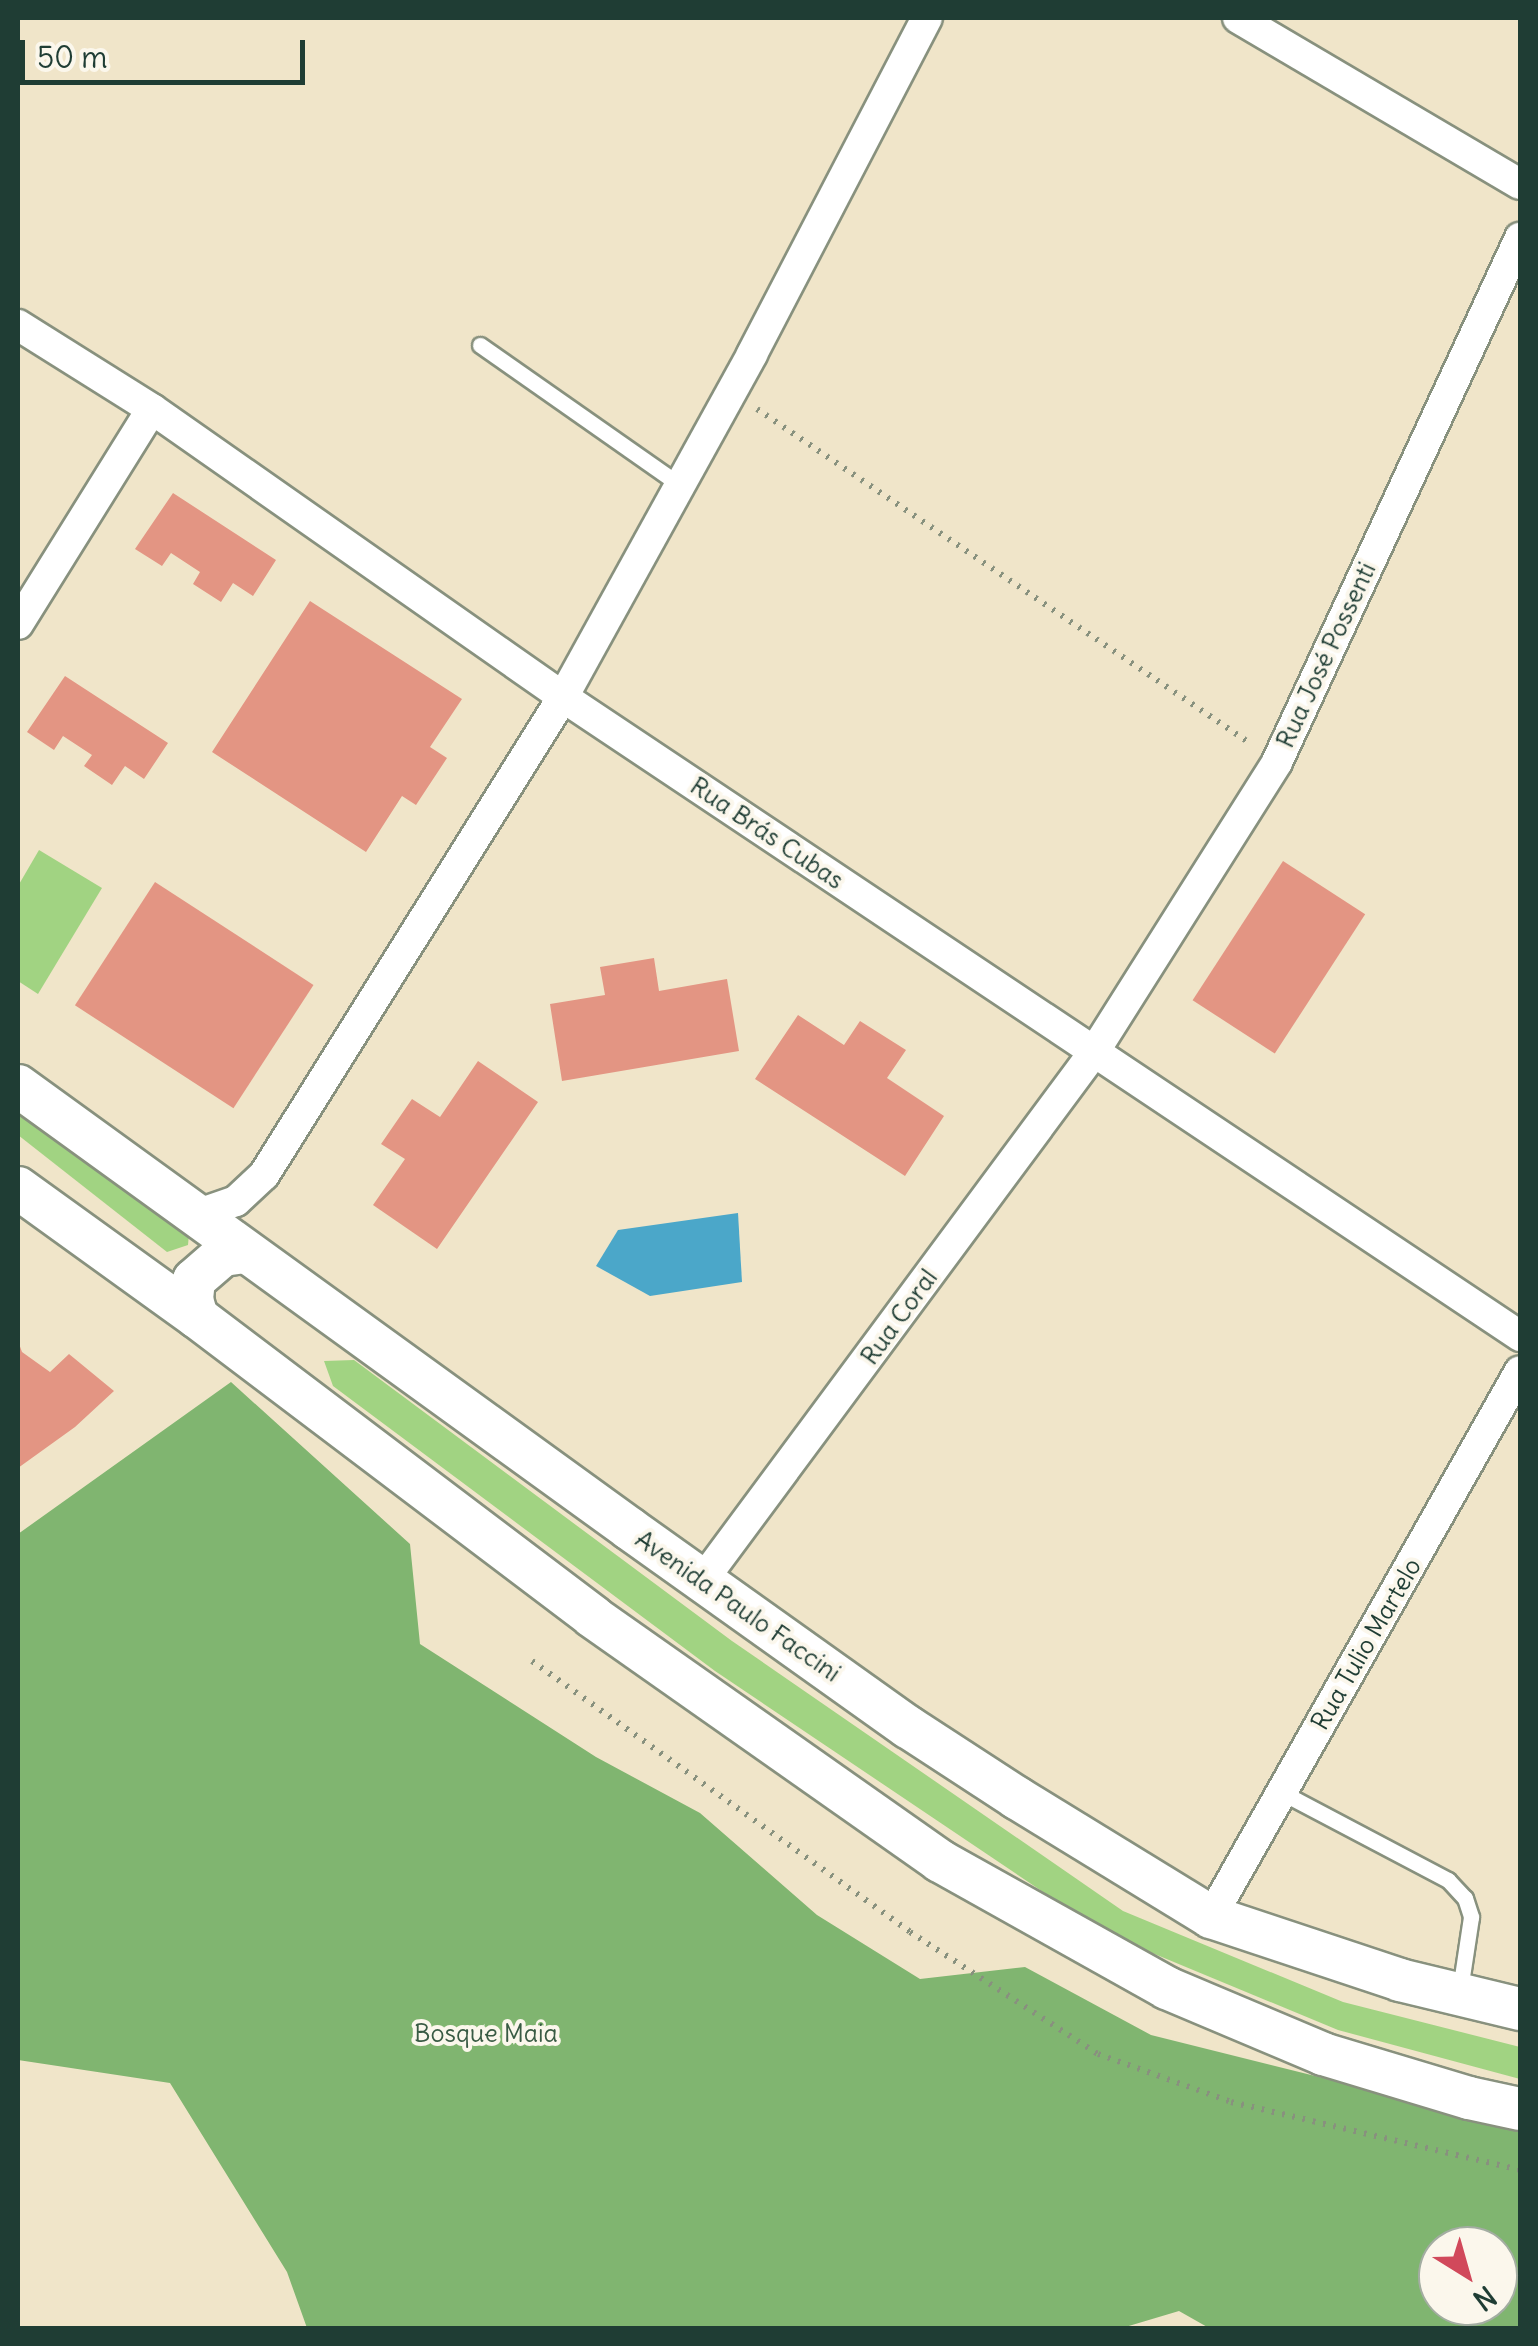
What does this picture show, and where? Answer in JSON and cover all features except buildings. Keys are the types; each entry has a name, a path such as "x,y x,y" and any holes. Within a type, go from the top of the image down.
{"main road":[{"name":"Avenida Paulo Faccini","path":"18,1086 923,1737 1211,1916 1400,1980 1520,2009"},
{"path":"18,1188 197,1317 593,1617 940,1862 1167,1988 1323,2054 1468,2098 1520,2108"},
{"path":"197,1317 192,1299 194,1280 223,1255 245,1252"}],"street":[{"path":"196,1216 236,1201 264,1176 563,696 732,392 928,18"},
{"path":"1238,18 1520,184"},
{"name":"Rua José Possenti","path":"1094,1052 1277,762 1520,238"},
{"name":"Rua Brás Cubas","path":"18,325 152,410 563,696 1520,1336"},
{"path":"18,624 152,410"},
{"name":"Rua Coral","path":"702,1580 1094,1052"},
{"name":"Rua Tulio Martelo","path":"1211,1916 1520,1371"}],"lane":[{"path":"480,346 680,484"},
{"path":"1281,1792 1448,1880 1465,1898 1471,1918 1459,1994"}],"path":[{"path":"732,392 1277,762"},
{"path":"532,1662 910,1932 1098,2054 1232,2102 1520,2170"}],"green space":[{"path":"39,850 102,888 38,994 18,981 18,886"},
{"path":"18,1091 190,1223 188,1245 167,1252 18,1135"},
{"path":"354,1360 732,1641 1123,1911 1343,2002 1520,2047 1520,2079 1338,2030 1104,1933 715,1671 333,1386 324,1361"},
{"name":"Bosque Maia","path":"231,1382 410,1544 420,1644 596,1757 700,1813 817,1915 920,1979 1025,1967 1151,2035 1520,2127 1520,2328 1209,2328 1179,2311 1122,2328 307,2328 287,2272 170,2083 18,2060 18,1534"}],"water":[{"path":"738,1213 742,1282 650,1296 596,1266 618,1230"}]}
